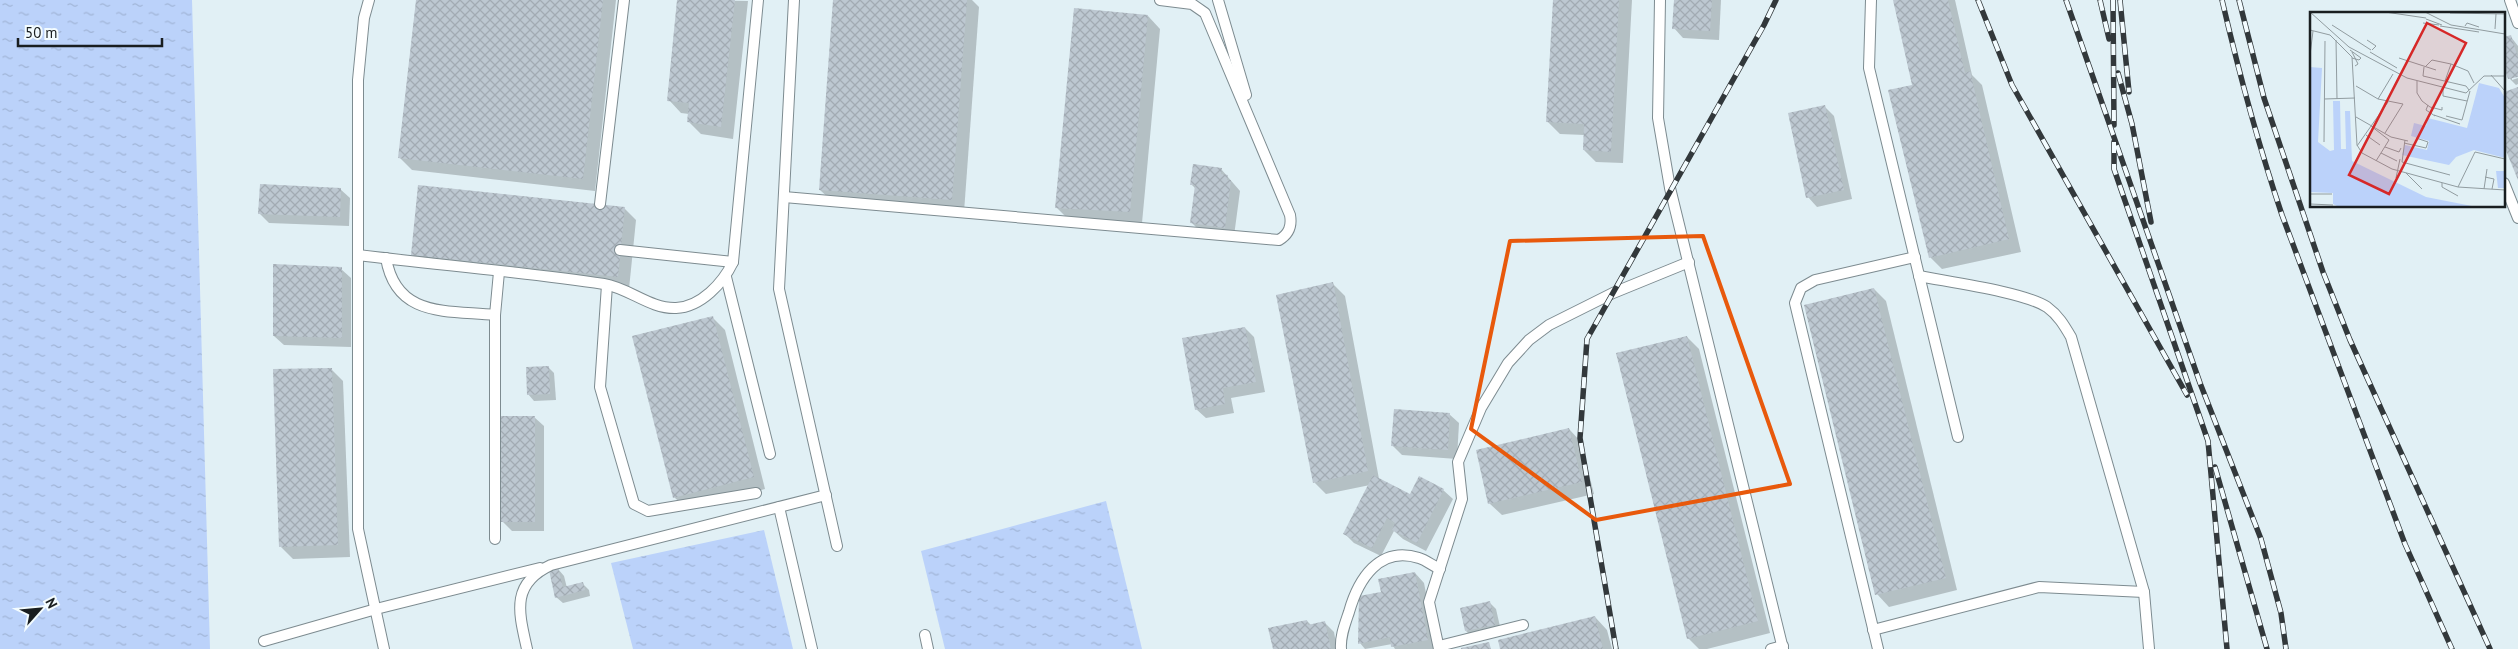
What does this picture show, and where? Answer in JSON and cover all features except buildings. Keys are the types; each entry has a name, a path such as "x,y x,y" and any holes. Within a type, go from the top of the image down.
{"lane":[{"path":"369,0 364,18 358,80 358,529 384,649"},
{"path":"600,204 624,0"},
{"path":"358,255 607,285 662,307 678,308 714,290 726,277 733,262 758,0"},
{"path":"794,0 779,289 837,546"},
{"path":"784,197 1274,241 1287,234 1291,221 1258,137 1205,13 1192,4 1160,0"},
{"path":"1218,0 1258,137"},
{"path":"1660,0 1658,118 1670,188 1783,648 1771,649"},
{"path":"1871,0 1869,68 1958,437"},
{"path":"2510,0 2518,23"},
{"path":"2506,187 2518,218"},
{"path":"620,250 733,262"},
{"path":"1878,649 1795,302 1801,288 1815,280 1915,257"},
{"path":"386,258 389,274 396,288 407,299 421,307 495,315"},
{"path":"1523,625 1439,648 1429,602 1462,499 1458,462 1481,408 1508,363 1529,340 1549,325 1613,293 1689,262"},
{"path":"495,539 495,315 499,272"},
{"path":"1919,276 2029,298 2046,307 2061,320 2071,337 2144,592 2149,649"},
{"path":"726,277 770,454"},
{"path":"607,285 600,387 634,504 648,511 756,492"},
{"path":"264,641 376,609 826,495"},
{"path":"779,507 812,649"},
{"path":"1341,649 1340,641 1354,592 1362,578 1373,566 1387,559 1403,556 1419,558 1440,569"},
{"path":"527,649 519,605 522,592 528,580 538,571 551,565"},
{"path":"1873,630 2039,587 2144,592"},
{"path":"925,635 928,649"}],"highlighted area":[{"path":"1703,236 1790,484 1596,520 1471,429 1510,241"}],"water":[{"path":"0,0 192,0 210,649 0,649"},
{"path":"1106,501 1142,649 945,649 921,551"},
{"path":"764,530 793,649 633,649 611,563"}],"railway":[{"path":"1616,649 1580,438 1587,339 1764,25 1776,0"},
{"path":"1978,0 2012,85 2187,395"},
{"path":"2066,0 2200,383 2261,539 2281,613 2286,649"},
{"path":"2100,0 2109,39"},
{"path":"2113,0 2114,125"},
{"path":"2120,0 2129,92"},
{"path":"2222,0 2249,108 2282,215 2405,544 2452,649"},
{"path":"2239,0 2264,98 2323,272 2350,340 2490,649"},
{"path":"2118,73 2132,124 2151,222"},
{"path":"2114,142 2114,169 2208,441 2227,649"},
{"path":"2215,467 2267,649"}]}
